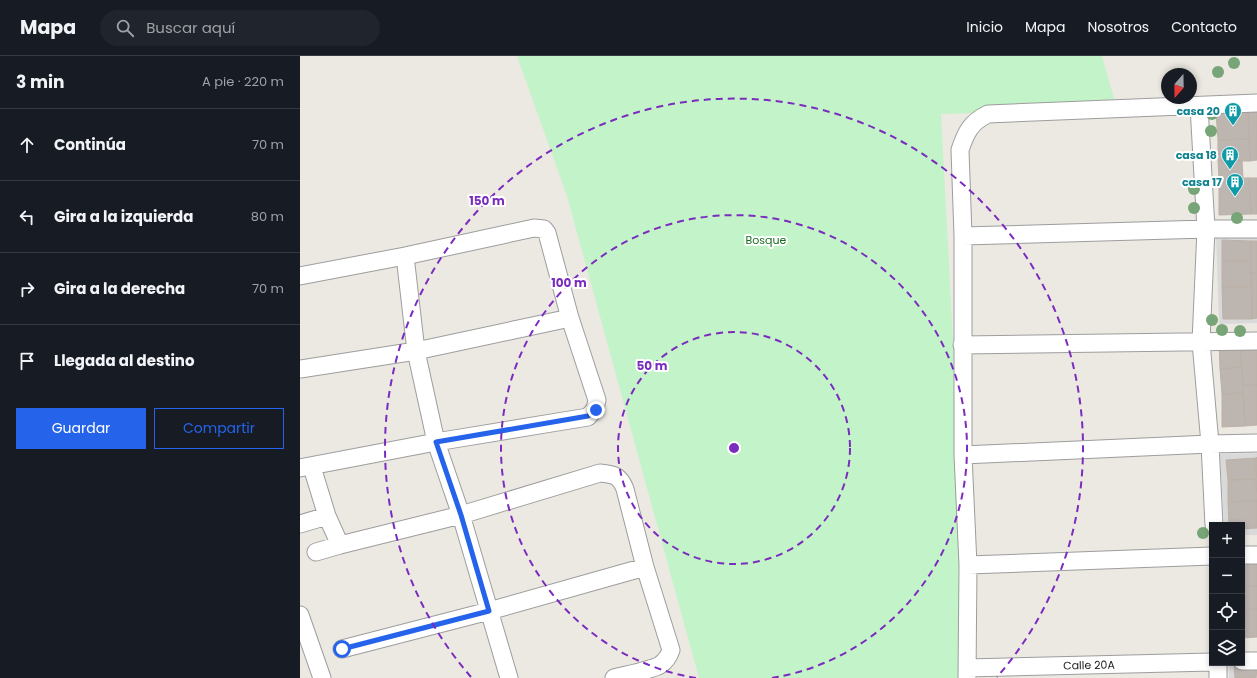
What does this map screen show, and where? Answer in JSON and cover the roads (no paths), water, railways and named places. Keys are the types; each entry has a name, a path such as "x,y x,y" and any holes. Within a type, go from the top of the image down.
{"street":[{"path":"967,673 968,565 963,455 963,236 960,150 964,137 970,127 978,119 988,114 1257,103"},
{"path":"1199,106 1206,229 1201,342 1210,444 1214,522"},
{"path":"300,276 404,256 534,228 544,229 549,239 570,318 598,400 596,410 588,416 436,442 306,468 340,545"},
{"path":"963,236 1206,229 1257,229"},
{"path":"404,256 416,351 436,442 461,515 509,678"},
{"path":"300,369 416,351 570,318"},
{"path":"962,345 1257,341"},
{"path":"963,455 1257,443"},
{"path":"316,552 461,515 600,474 617,476 625,489 645,567 670,644 670,655 659,666 614,678"},
{"path":"300,524 327,516"},
{"path":"1245,555 1257,555"},
{"path":"968,565 1209,556"},
{"path":"342,649 489,611 645,567"},
{"path":"300,615 322,678"},
{"path":"1245,661 1257,661"},
{"name":"Calle 20A","path":"967,673 1209,662"},
{"path":"1218,666 1218,678"}],"place":[{"name":"casa 20","path":"1233,126"},
{"name":"casa 18","path":"1230,170"},
{"name":"casa 17","path":"1235,197"}],"park label":[{"name":"Bosque","path":"766,240"}]}
